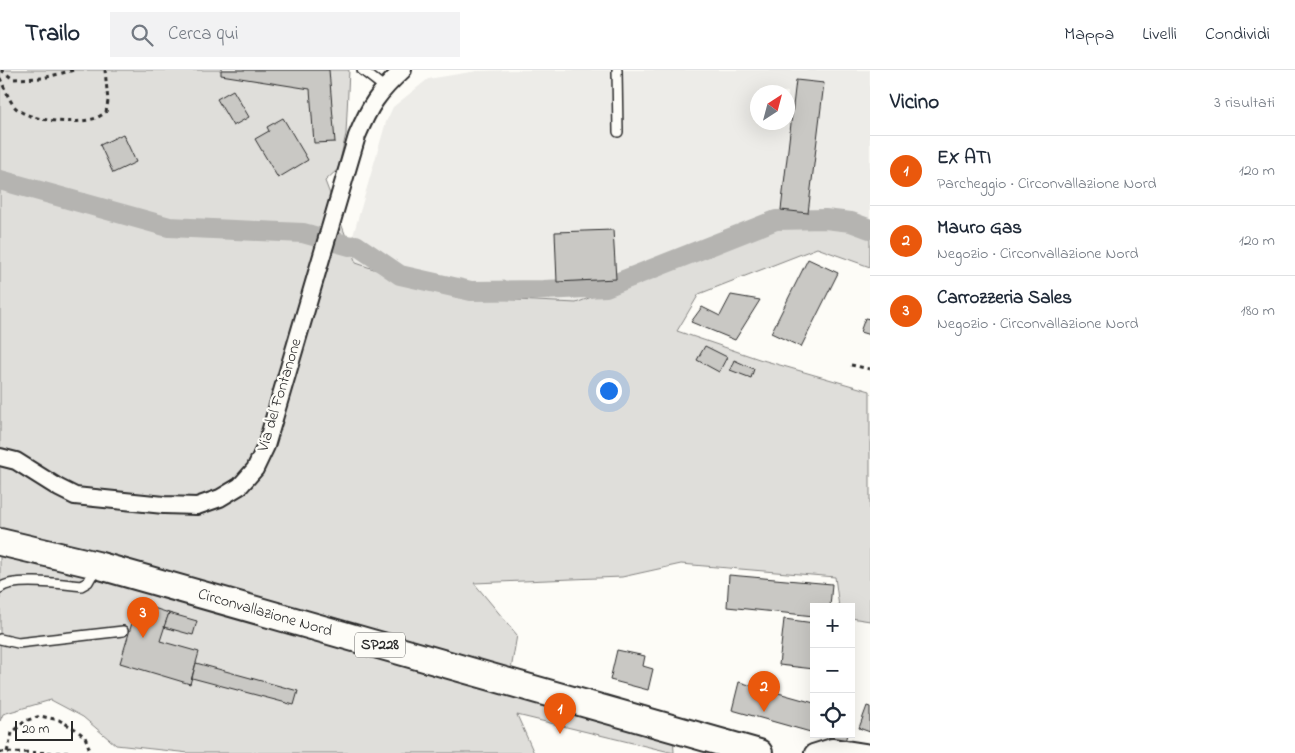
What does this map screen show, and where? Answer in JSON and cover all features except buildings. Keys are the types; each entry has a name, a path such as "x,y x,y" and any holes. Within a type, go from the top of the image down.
{"main road":[{"name":"Circonvallazione Nord","path":"0,542 97,565 759,753"}],"street":[{"name":"Via del Fontanone","path":"0,456 16,461 75,496 164,505 197,506 220,498 240,486 255,469 266,446 357,136 367,110 384,87 403,70"},
{"path":"813,753 832,747 870,753"}],"lane":[{"path":"362,70 384,87"},
{"path":"617,70 618,132"},
{"path":"0,588 15,582 82,586 92,577 97,565"},
{"path":"0,639 18,643 123,631"}],"path":[{"path":"0,70 13,79 43,78 74,70"},
{"path":"0,78 15,106 26,114 55,121 84,121 97,118 106,112 108,102 105,70"},
{"path":"851,364 870,369"},
{"path":"7,752 12,733 25,721 40,716 59,720 75,728 85,737 91,753"},
{"path":"0,752 80,753"}],"shaded area":[{"path":"0,70 349,70 346,134 338,169 325,181 356,263 456,297 576,303 782,223 849,225 870,234 870,267 817,248 699,294 677,331 759,359 870,391 870,621 855,619 855,603 838,603 835,577 681,564 622,577 474,583 517,635 508,687 673,730 674,753 517,715 534,753 189,753 116,745 83,717 51,700 3,714 0,721"},
{"path":"512,70 870,70 870,234 849,225 782,223 576,303 456,300 357,263 350,246 386,122 393,107 428,79 477,71"}],"waterway":[{"path":"0,180 169,227 303,233 350,246 356,245 400,275 471,291 606,287 776,220 825,219 851,222 870,229"}],"place":[{"name":"Carrozzeria Sales","path":"143,638"},
{"name":"Mauro Gas","path":"764,712"},
{"name":"EX ATI","path":"560,734"}]}
